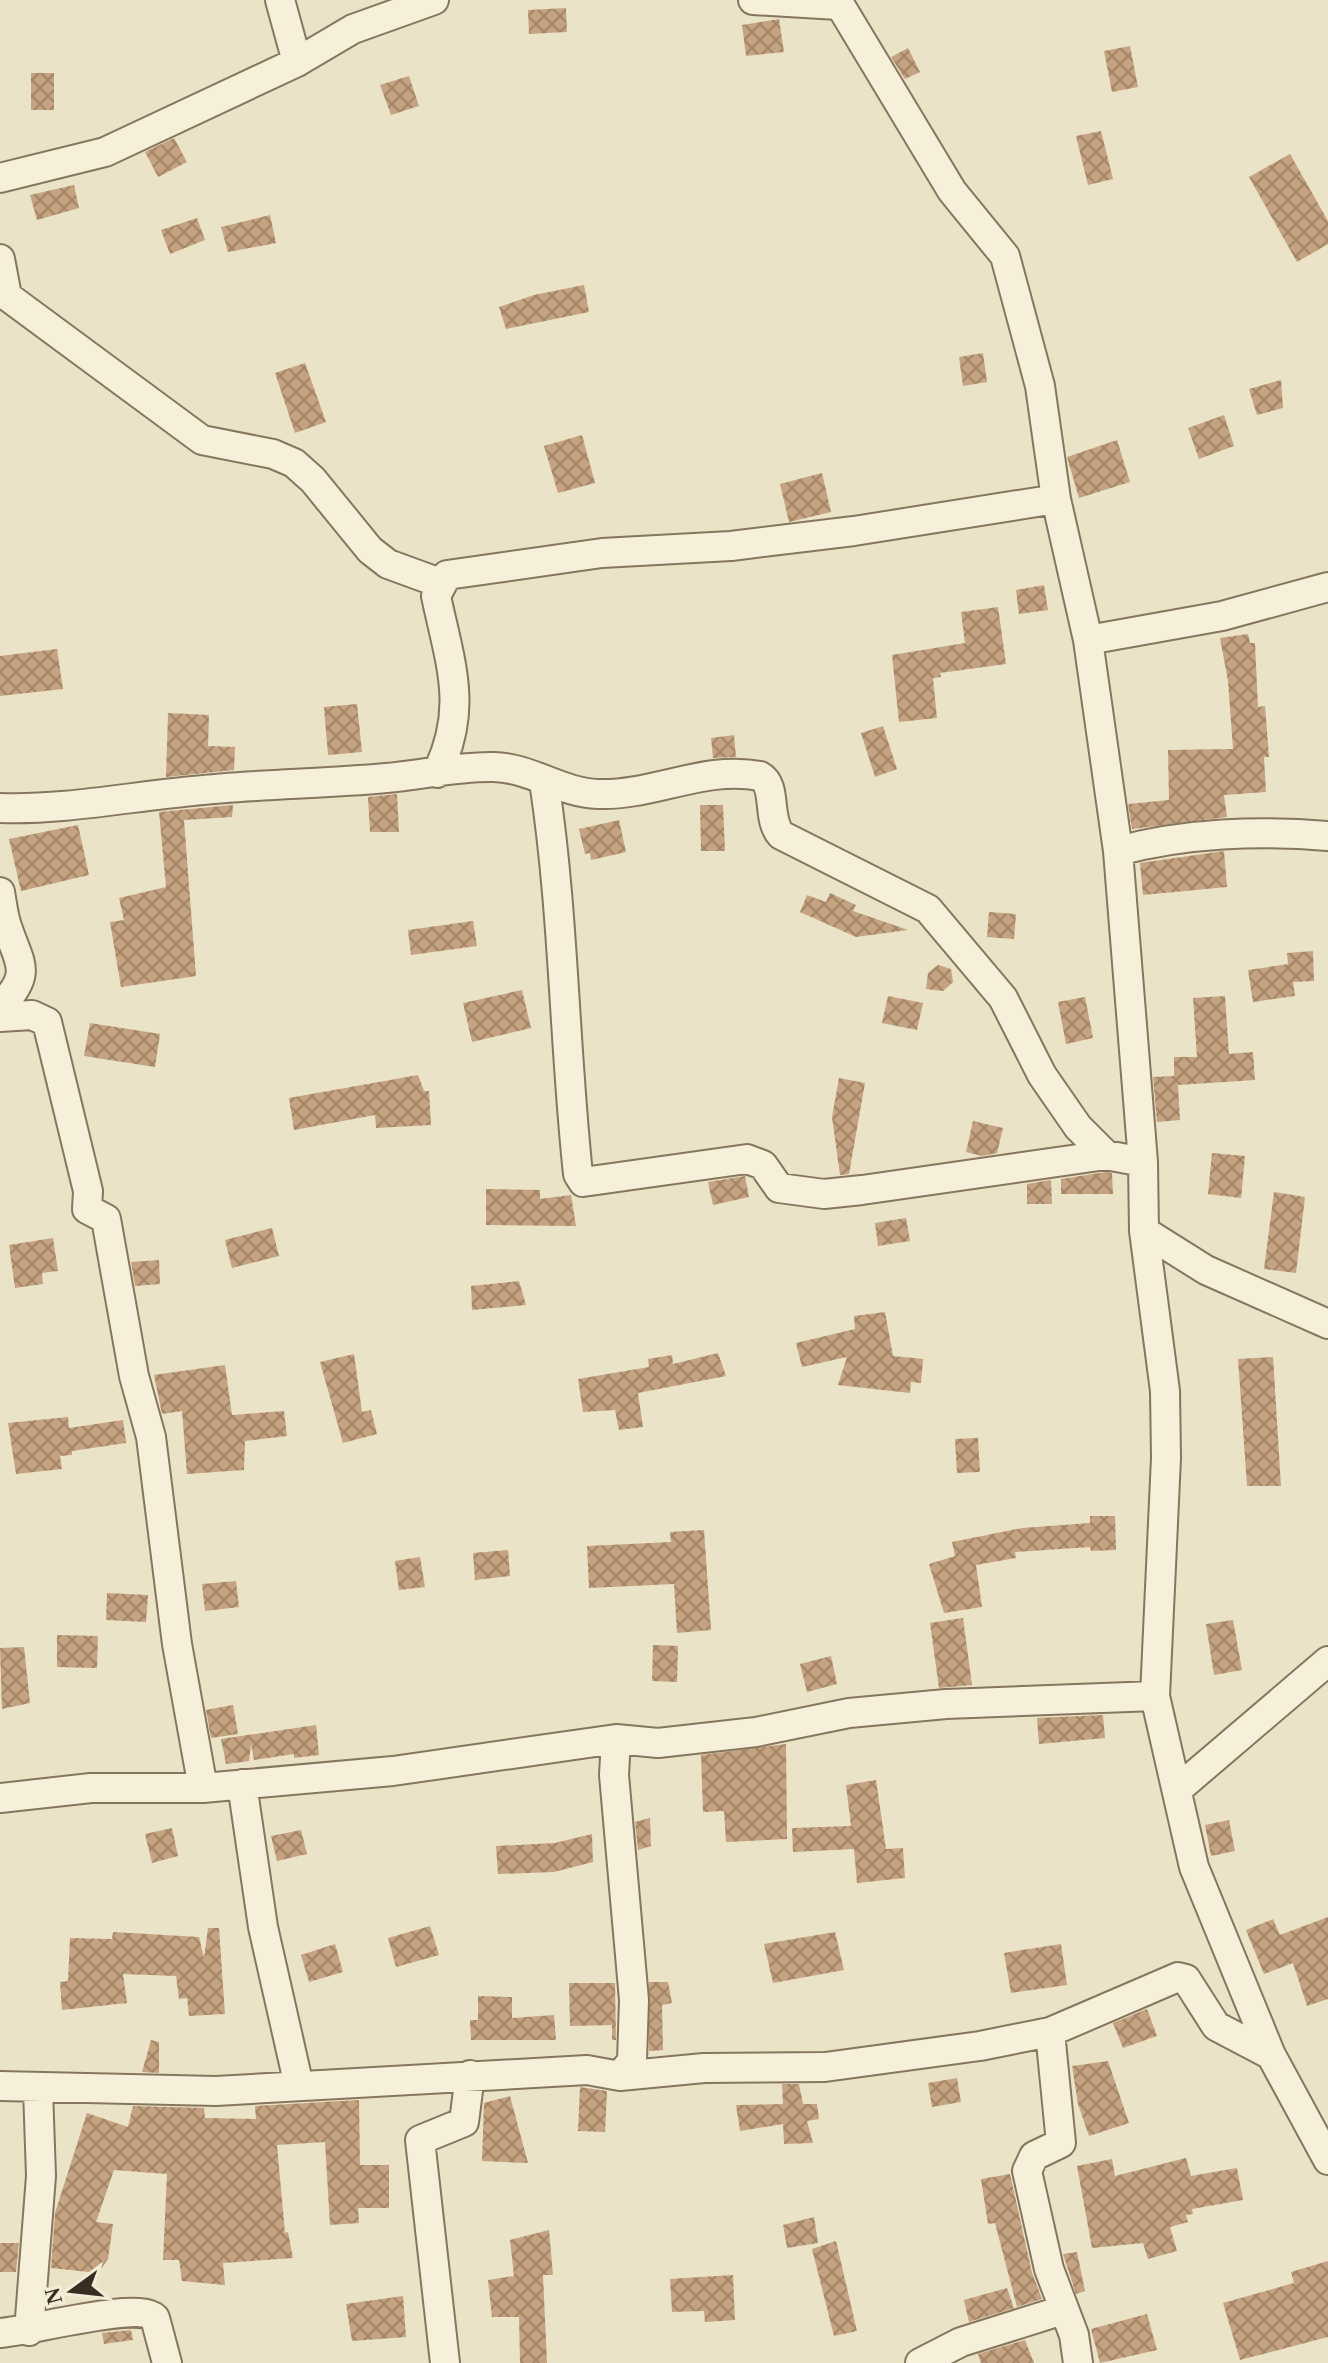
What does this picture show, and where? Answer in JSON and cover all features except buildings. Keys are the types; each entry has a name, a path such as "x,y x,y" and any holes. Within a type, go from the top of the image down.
{"street":[{"path":"280,0 297,62"},
{"path":"0,178 105,152 297,62 353,29 434,0"},
{"path":"753,0 838,3 952,191 1005,256 1040,386 1056,499 1088,640 1118,851 1143,1162 1144,1231 1165,1391 1166,1458 1155,1696 1194,1867 1271,2055 1328,2160"},
{"path":"0,259 7,296 72,348 139,390 178,425 202,440 273,454 294,463 313,480 370,550 388,564 440,583"},
{"path":"437,773 454,737 457,716 455,687 436,596 440,583 447,575 602,553 747,545 1056,499"},
{"path":"1088,640 1222,616 1328,587"},
{"path":"0,808 46,809 226,787 505,768 526,770 544,781 596,795 622,794 725,773 750,774 766,779 773,826 781,835 928,909 1003,998 1057,1099 1106,1155"},
{"path":"544,781 555,865 567,1076 578,1174 583,1182 747,1159 763,1165 779,1188 824,1194 936,1182 1106,1155 1143,1162"},
{"path":"1118,851 1154,841 1292,834 1328,836"},
{"path":"0,892 6,924 23,963 22,976 0,1007"},
{"path":"0,1017 32,1015 41,1016 47,1022 88,1191 87,1209 106,1219 134,1376 151,1437 177,1644 203,1788"},
{"path":"1144,1231 1206,1270 1328,1324"},
{"path":"1178,1789 1328,1661"},
{"path":"0,1798 91,1788 203,1788 393,1771 616,1739 658,1743 756,1732 849,1713 946,1704 1155,1696"},
{"path":"616,1739 615,1789 634,2000 632,2061 620,2076"},
{"path":"242,1784 263,1927 299,2086"},
{"path":"0,2086 216,2091 587,2070 620,2076 704,2068 825,2067 980,2046 1050,2032 1178,1977 1186,1979 1216,2026 1271,2055"},
{"path":"1050,2032 1061,2143 1034,2156 1027,2171 1049,2269 1074,2335 1078,2363"},
{"path":"445,2363 420,2140 464,2122 470,2075"},
{"path":"29,2331 41,2176 38,2089"},
{"path":"0,2333 29,2331 125,2310 145,2312 155,2318 167,2363"},
{"path":"920,2363 961,2342 1063,2310"}]}
